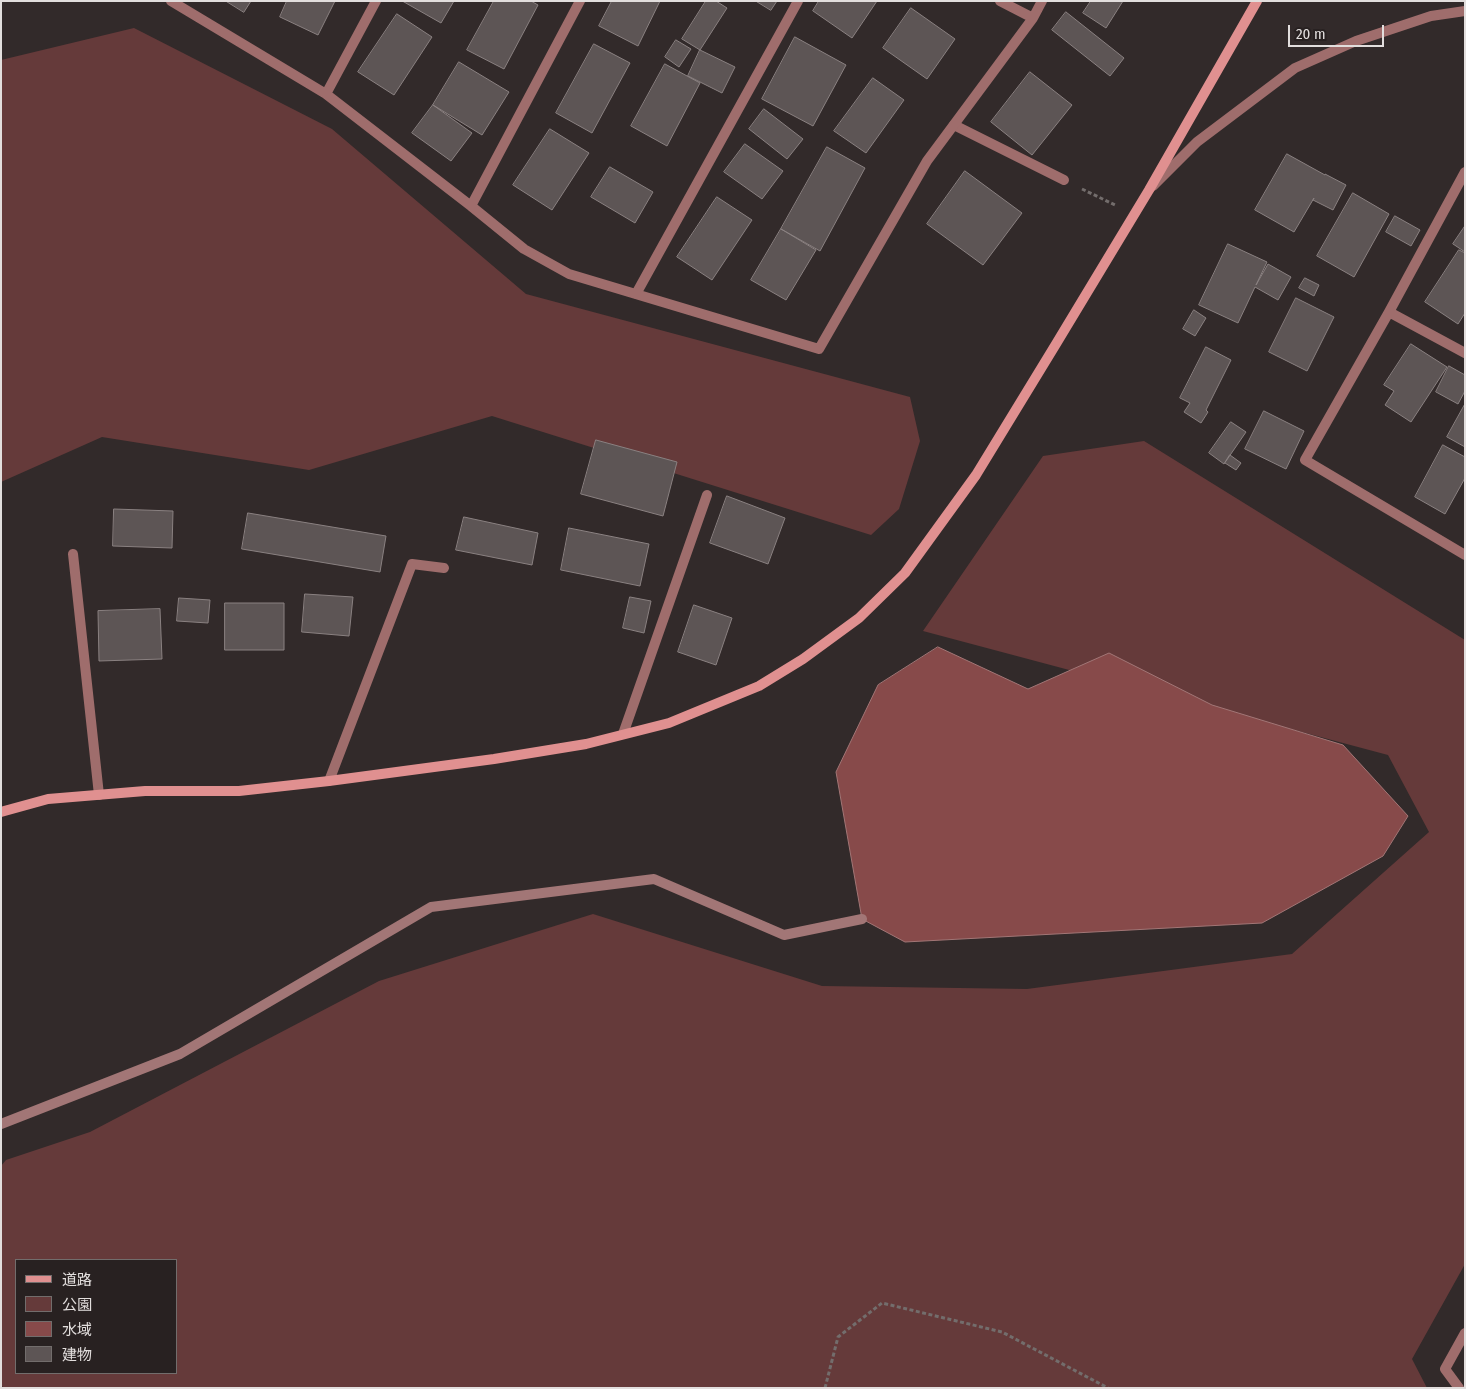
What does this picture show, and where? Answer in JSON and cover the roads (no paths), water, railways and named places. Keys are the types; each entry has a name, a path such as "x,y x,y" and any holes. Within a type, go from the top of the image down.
{"street":[{"path":"326,94 376,1"},
{"path":"471,206 580,1"},
{"path":"636,294 798,1"},
{"path":"1000,1 1033,18"},
{"path":"172,2 326,94 524,249 569,274 819,349 927,161 1033,18 1042,1"},
{"path":"1,812 48,799 144,791 238,791 494,759 586,744 669,723 759,686 803,659 860,618 905,573 976,475 1149,190 1257,1"},
{"path":"1149,190 1197,142 1295,68 1356,41 1431,16 1465,11"},
{"path":"954,125 1064,180"},
{"path":"1465,172 1389,312 1305,460 1465,555"},
{"path":"1389,312 1465,353"},
{"path":"623,734 706,494"},
{"path":"73,554 99,795"},
{"path":"330,781 412,564 444,568"},
{"path":"1459,1388 1446,1369 1465,1333"}],"water":[{"path":"938,647 1028,689 1109,653 1212,705 1343,745 1408,816 1383,856 1262,923 905,942 862,919 836,772 878,685"}],"waterway":[{"path":"1,1124 180,1054 431,907 654,879 784,935 862,919"}]}
